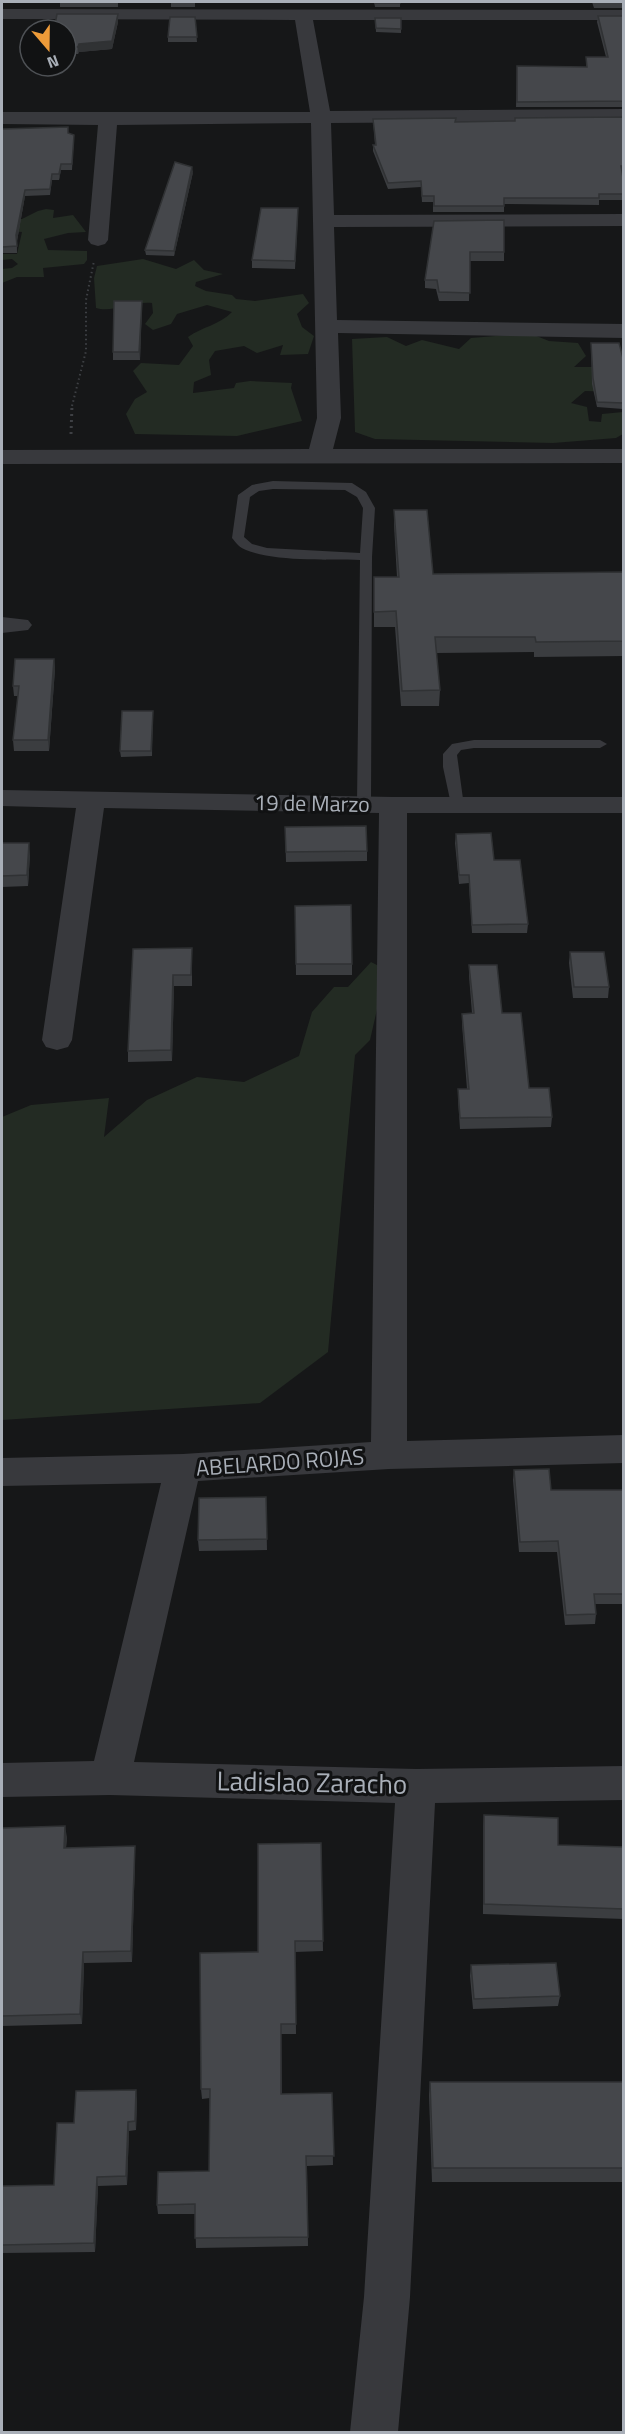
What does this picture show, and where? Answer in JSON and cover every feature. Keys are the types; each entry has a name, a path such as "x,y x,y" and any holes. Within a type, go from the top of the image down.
{"street":[{"path":"2,14 624,15"},
{"path":"303,15 321,117 329,418 319,456"},
{"path":"2,118 108,120 624,115"},
{"path":"98,240 108,120"},
{"path":"323,221 624,220"},
{"path":"326,326 624,331"},
{"path":"2,457 624,456"},
{"name":"19 de Marzo","path":"2,798 457,806 624,805"},
{"path":"57,1040 91,800"},
{"path":"379,804 390,1455"},
{"name":"ABELARDO ROJAS","path":"110,1778 183,1468 390,1455 624,1449"},
{"path":"2,1472 85,1472 183,1468"},
{"name":"Ladislao Zaracho","path":"2,1780 110,1778 416,1786 624,1783"},
{"path":"374,2433 387,2296 416,1786"}],"lane":[{"path":"366,556 266,552 248,547 238,538 244,495 256,489 273,486 348,486 362,495 369,508 366,556 379,804"},
{"path":"457,806 450,767 450,754 457,747 474,744 600,744"}],"path":[{"path":"71,457 72,405 86,351 86,300 98,240"}],"shaded area":[{"path":"46,209 54,210 53,218 73,215 86,232 68,233 44,239 48,250 87,251 87,260 84,264 43,268 44,277 17,277 2,283 2,269 12,268 18,264 12,259 2,260 2,254 17,254 22,232 2,231 2,218 22,219"},
{"path":"143,259 176,269 194,260 204,270 223,274 196,282 195,286 206,291 232,295 236,299 255,301 303,294 309,303 297,314 302,327 314,336 308,354 280,355 283,345 257,353 244,346 215,351 209,360 211,375 194,382 193,393 234,388 236,383 250,381 292,383 291,388 302,421 237,436 135,434 126,414 135,399 147,392 133,371 141,363 179,365 193,346 188,337 222,320 232,312 207,305 177,314 171,324 153,330 145,324 153,313 152,303 109,309 96,308 94,278 97,266"},
{"path":"529,333 549,341 578,343 586,356 574,367 613,367 623,392 585,391 571,403 587,407 589,421 601,422 602,414 623,412 623,434 616,438 553,443 375,439 355,432 352,339 387,337 406,346 422,340 459,349 471,338"},
{"path":"371,962 383,968 381,992 370,1040 355,1055 328,1352 260,1403 2,1420 2,1117 31,1105 109,1098 104,1137 147,1100 197,1077 244,1082 299,1056 312,1012 334,987 348,987"}],"building":[{"path":"400,2 400,3 375,3"},
{"path":"57,14 118,14 112,41 79,44 78,47 78,18 56,18"},
{"path":"598,16 624,16 624,101 517,102 517,66 587,67 586,57 608,57"},
{"path":"170,17 195,17 197,37 168,37"},
{"path":"375,18 401,18 401,29 376,28"},
{"path":"624,117 624,166 621,166 624,194 599,194 599,198 504,198 504,206 434,206 434,196 422,196 421,181 388,183 373,145 376,145 373,119 456,118 455,122 515,121 515,118"},
{"path":"68,127 68,133 74,135 72,164 61,164 59,174 52,174 50,189 25,190 16,235 17,246 2,247 2,129"},
{"path":"175,162 192,167 174,251 145,250"},
{"path":"261,208 298,208 295,261 252,260"},
{"path":"504,220 504,252 470,252 470,293 439,292 437,280 425,280 434,221"},
{"path":"114,301 142,301 139,352 113,352"},
{"path":"591,343 619,343 624,362 623,403 597,402"},
{"path":"394,510 427,510 433,574 624,572 624,641 536,642 535,637 435,637 440,690 402,691 396,611 374,612 374,577 399,577"},
{"path":"15,659 54,659 48,740 13,740 19,686 13,686"},
{"path":"122,711 153,711 151,751 120,751"},
{"path":"366,826 367,851 286,852 285,827"},
{"path":"491,833 494,860 520,860 528,924 472,925 469,875 459,875 456,834"},
{"path":"2,843 29,843 27,875 2,876"},
{"path":"351,905 352,964 296,964 295,906"},
{"path":"192,948 191,975 173,975 171,1050 128,1051 133,949"},
{"path":"570,952 604,952 609,987 574,987"},
{"path":"469,965 497,965 502,1013 521,1013 529,1088 549,1088 552,1117 460,1118 458,1089 469,1089 462,1014 474,1013"},
{"path":"549,1469 551,1490 624,1490 624,1594 594,1594 596,1614 566,1615 558,1541 520,1542 514,1470"},
{"path":"266,1497 267,1539 198,1540 199,1498"},
{"path":"484,1815 558,1818 558,1845 624,1847 624,1909 484,1904"},
{"path":"65,1826 64,1848 135,1846 131,1951 83,1952 80,2014 2,2016 2,1828"},
{"path":"321,1843 323,1941 295,1941 296,2024 281,2024 281,2094 332,2093 334,2156 306,2156 308,2237 195,2238 195,2204 157,2205 158,2172 209,2171 210,2089 201,2089 200,1953 258,1952 258,1844"},
{"path":"556,1963 560,1996 474,1999 471,1965"},
{"path":"430,2082 624,2082 624,2168 433,2168"},
{"path":"136,2090 135,2121 128,2122 126,2176 97,2177 94,2243 2,2245 2,2186 54,2185 57,2123 74,2123 76,2091"}]}
